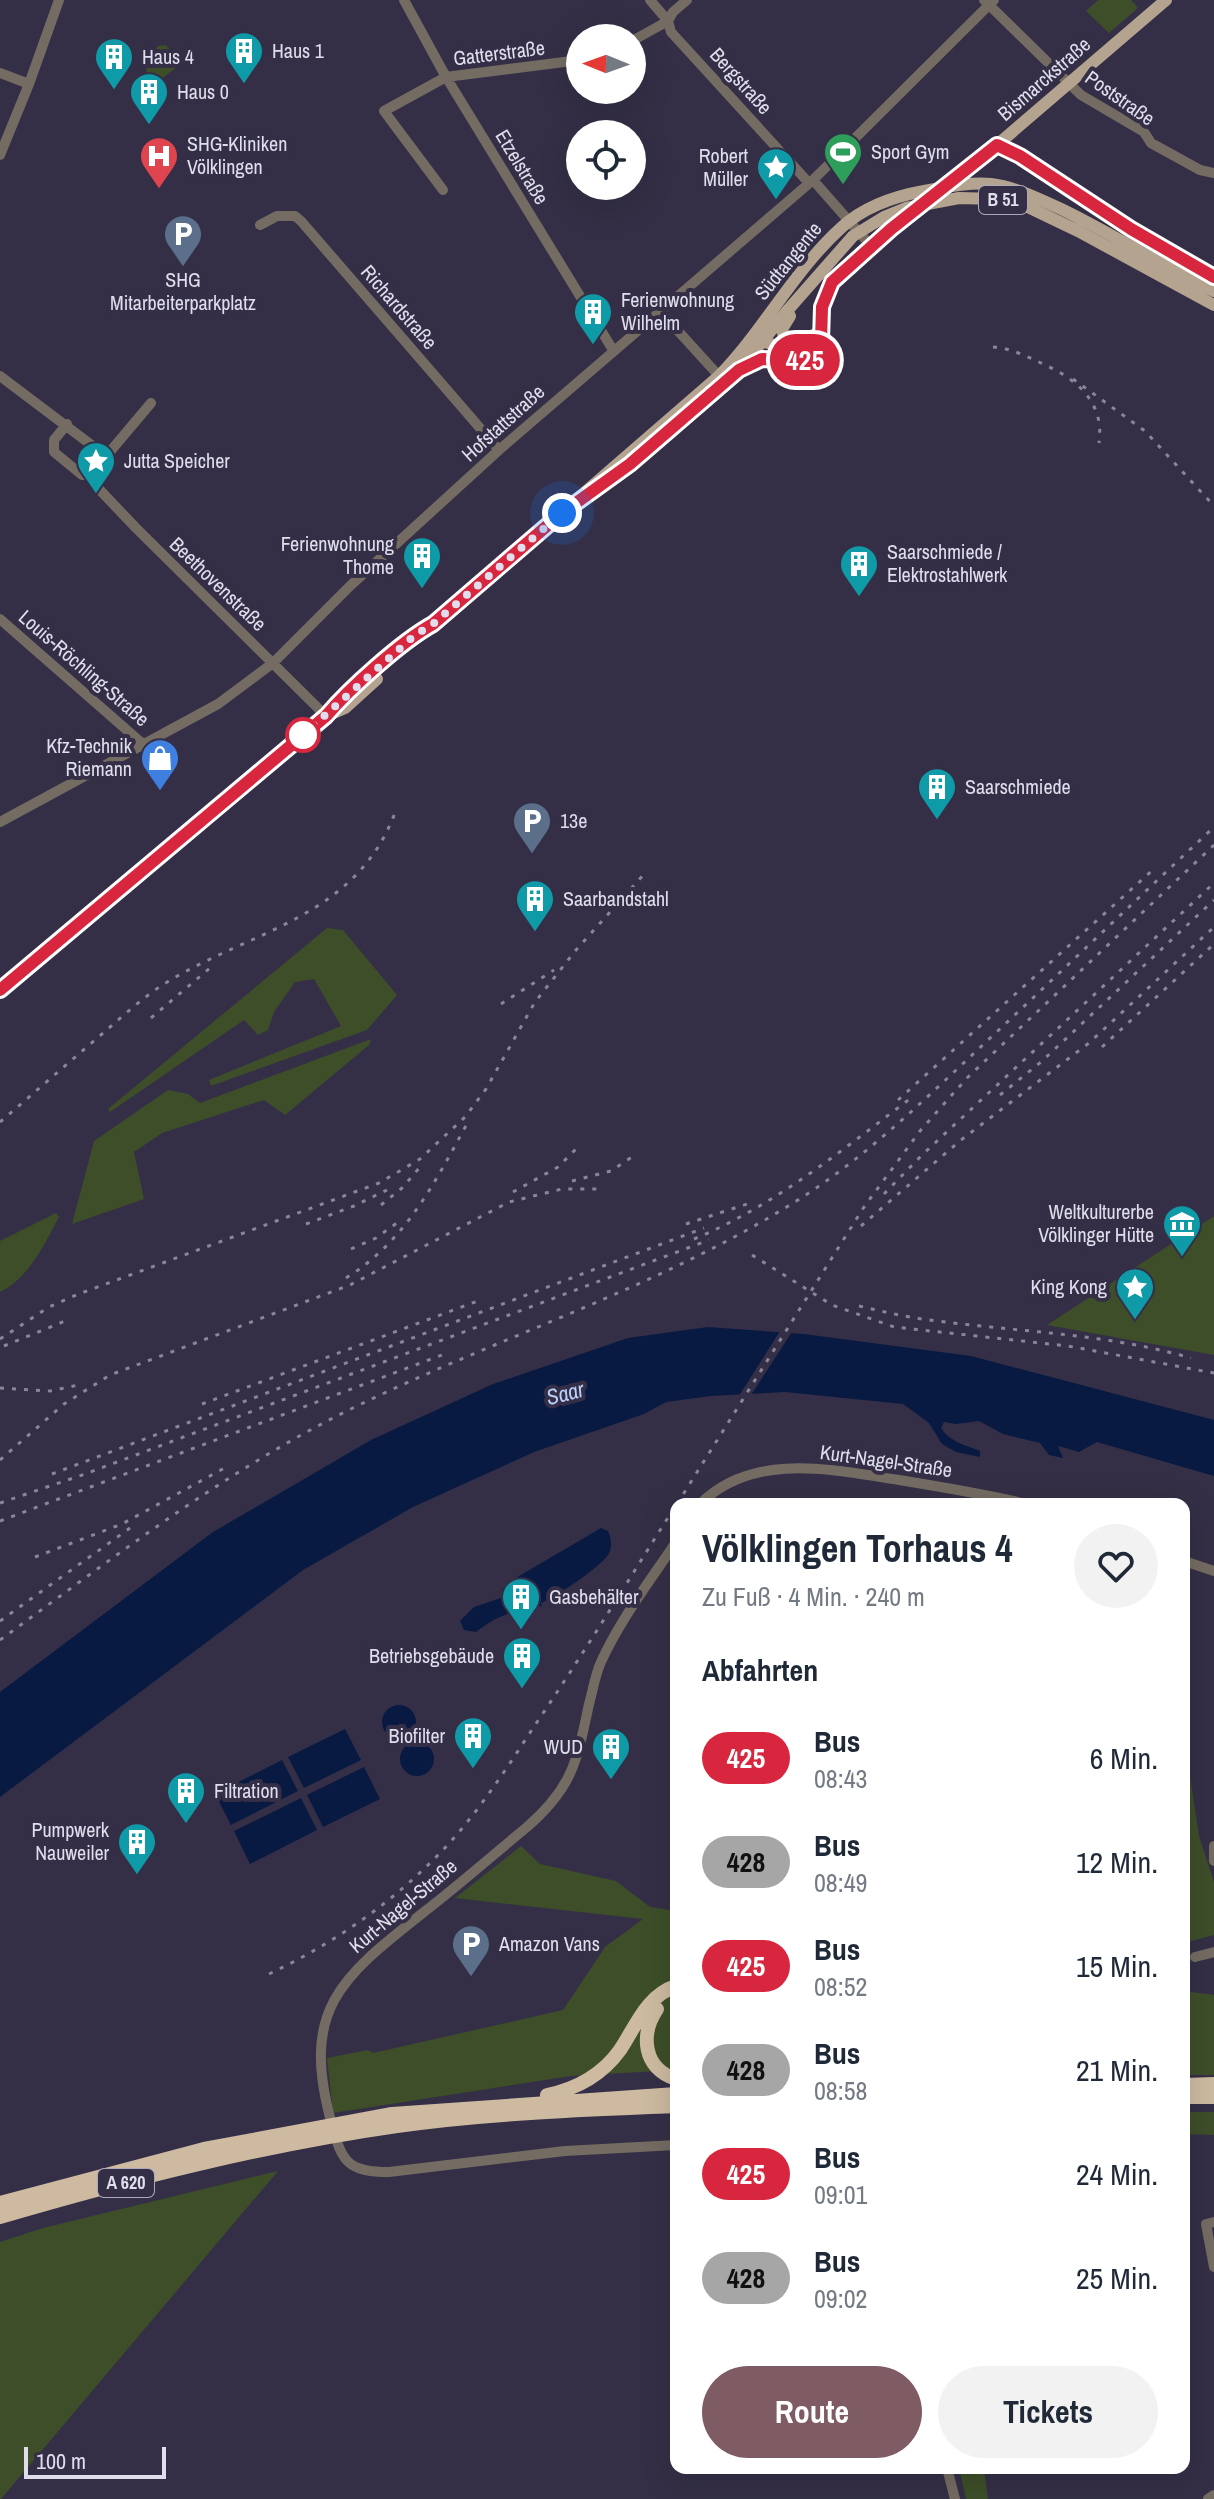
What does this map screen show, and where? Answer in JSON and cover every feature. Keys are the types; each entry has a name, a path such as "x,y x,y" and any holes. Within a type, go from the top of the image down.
{"highway":[{"path":"503,2104 555,2093 592,2078 618,2052 651,2001 670,1988"},
{"path":"670,1999 657,2008 645,2035 652,2063 670,2076"},
{"path":"1190,2085 1214,2084"},
{"name":"A 620","path":"0,2217 251,2147 395,2120 503,2104 670,2094"},
{"path":"1190,2097 1214,2097"},
{"name":"A 620","path":"395,2120 670,2106"},
{"name":"A 620","path":"0,2203 190,2153 251,2147"}],"main road":[{"name":"Bismarckstraße","path":"820,321 824,296 832,282 1166,0"},
{"path":"997,145 1020,156 1131,229 1211,292"},
{"name":"Südtangente","path":"762,337 797,277 844,225 879,204 904,194 959,185 989,184 1032,195 1084,219 1211,292"},
{"name":"Südtangente","path":"762,337 853,236 884,217 959,198 997,199 1050,217 1211,292"},
{"path":"809,285 782,329 782,335 785,341 799,344 815,334"},
{"path":"762,337 800,351 807,350 820,321"},
{"path":"739,370 762,359 800,361 811,357 821,341 820,321"},
{"name":"B 51","path":"562,513 630,464 739,370 762,337"},
{"name":"B 51","path":"0,990 326,716 339,701 562,513 762,337"}],"street":[{"path":"0,155 59,0"},
{"name":"Etzelstraße","path":"404,0 446,77 613,350"},
{"name":"Bergstraße","path":"650,0 668,21 671,32 871,246"},
{"path":"646,33 668,21 687,0"},
{"name":"Poststraße","path":"989,2 1081,95 1144,132 1151,143 1200,170 1214,173"},
{"name":"Hofstattstraße","path":"0,822 226,699 273,663 350,586 499,450 811,181 989,2"},
{"name":"Gatterstraße","path":"443,190 384,111 446,77 566,62"},
{"path":"0,73 29,84"},
{"name":"Richardstraße","path":"260,225 277,216 295,216 301,221 499,450"},
{"path":"659,310 719,376"},
{"path":"0,376 106,456"},
{"path":"92,473 151,403"},
{"name":"Beethovenstraße","path":"67,424 54,440 54,452 82,475 92,473 97,487 136,528 326,716"},
{"name":"Louis-Röchling-Straße","path":"0,619 144,745"},
{"name":"Kurt-Nagel-Straße","path":"708,1498 726,1484 747,1475 793,1468 821,1468 1001,1498"},
{"name":"Kurt-Nagel-Straße","path":"670,1551 599,1666 578,1754 572,1773 561,1791 537,1818 379,1947 351,1974 327,2012 321,2033 320,2057 327,2108 338,2148 351,2166 368,2172 565,2151 670,2145"},
{"path":"1190,1563 1214,1571"},
{"path":"1214,1846 1214,1861"},
{"path":"1195,1957 1214,1952"},
{"path":"1214,2222 1206,2224 1214,2267"},
{"path":"949,2474 955,2499"},
{"path":"1208,2499 1214,2495"}],"green space":[{"path":"1098,0 1131,0 1138,8 1109,33 1086,11"},
{"path":"166,45 181,64 152,86 146,69 148,61 158,46"},
{"path":"327,928 343,930 397,995 367,1030 211,1086 209,1080 341,1026 314,979 295,982 274,1012 268,1030 258,1035 244,1020 110,1112 108,1109"},
{"path":"371,1039 369,1045 285,1115 264,1100 162,1133 134,1152 144,1199 72,1224 94,1141 168,1090 188,1094 200,1103"},
{"path":"56,1213 59,1217 35,1260 19,1278 0,1292 0,1241"},
{"name":"Weltkulturerbe Völklinger Hütte","path":"1214,1216 1214,1355 1047,1325"},
{"path":"1190,1777 1199,1836 1214,1882 1214,1935 1190,1941"},
{"path":"521,1846 540,1864 616,1881 650,1907 670,1910 670,2070 571,2076 333,2113 327,2058 368,2050 373,2053 563,2010 605,1947 643,1919 455,1898"},
{"path":"1190,1992 1214,1995 1214,2075 1190,2075"},
{"path":"1190,2112 1214,2112 1214,2135 1190,2134"},
{"path":"278,2171 0,2499 0,2242 43,2228"},
{"path":"960,2474 985,2474 988,2499 966,2499"}],"water":[{"name":"Saar","path":"708,1327 804,1334 971,1356 1214,1420 1214,1476 1097,1442 1079,1452 1058,1446 1063,1458 1049,1455 1040,1443 1003,1434 979,1421 944,1422 941,1428 949,1437 980,1451 980,1457 956,1452 942,1444 929,1423 903,1404 785,1392 666,1402 644,1414 534,1452 413,1507 303,1570 0,1797 0,1692 213,1532 371,1440 493,1384 628,1338"},
{"path":"601,1528 608,1531 611,1549 603,1561 587,1574 541,1603 542,1606 507,1614 476,1632 464,1630 460,1621 474,1607 501,1598 502,1589 514,1579"},
{"path":"399,1705 411,1710 416,1722 411,1734 399,1739 387,1734 382,1722 387,1710"},
{"path":"345,1729 361,1760 304,1788 288,1757"},
{"path":"417,1742 429,1747 434,1759 429,1771 417,1776 405,1771 400,1759 405,1747"},
{"path":"282,1760 298,1791 231,1825 215,1794"},
{"path":"364,1767 380,1799 323,1827 307,1795"},
{"path":"301,1798 317,1830 250,1864 234,1831"}],"pier":[{"path":"782,1328 794,1329 749,1398 737,1399"}],"railway":[{"path":"993,347 1030,358 1076,384 1092,403 1097,415 1099,443"},
{"path":"1073,379 1145,431 1214,506"},
{"path":"0,1122 156,989 197,965 298,918 328,899 355,876 378,847 396,810"},
{"path":"0,1640 219,1484 311,1429 415,1379 639,1283 748,1229 801,1198 851,1163 898,1124 1214,827"},
{"path":"681,1498 864,1207 920,1131 967,1078 1214,845"},
{"path":"898,1100 1156,867"},
{"path":"0,1339 49,1307 76,1295 379,1183 420,1159 465,1117 486,1089 535,1002 576,950 645,873"},
{"path":"884,1194 1214,883"},
{"path":"1000,1095 1041,1062 1214,900"},
{"path":"861,1226 961,1140 1089,1043 1214,927"},
{"path":"1102,1047 1214,944"},
{"path":"151,1018 210,968"},
{"path":"501,1004 554,970"},
{"path":"694,1239 780,1194 911,1098"},
{"path":"346,1278 386,1246 417,1209 468,1122"},
{"path":"513,1192 558,1167 576,1149"},
{"path":"572,1181 611,1171 636,1154"},
{"path":"381,1205 402,1188 421,1166"},
{"path":"0,1460 64,1404 110,1375 350,1285 509,1202 562,1189 599,1189"},
{"path":"306,1224 387,1190"},
{"path":"686,1224 747,1204"},
{"path":"351,1249 376,1238 401,1220"},
{"path":"52,1474 704,1228"},
{"path":"0,1503 709,1240"},
{"path":"752,1255 832,1305 894,1327 1068,1346 1214,1373"},
{"path":"202,1404 483,1299"},
{"path":"859,1306 927,1320 1097,1339 1191,1358"},
{"path":"4,1346 65,1321"},
{"path":"0,1521 442,1355"},
{"path":"0,1388 50,1391 83,1384"},
{"path":"35,1557 122,1524 230,1465"},
{"path":"269,1974 333,1939 373,1912 410,1881 458,1833 511,1762 670,1515"},
{"path":"0,1621 130,1528"}],"bus line":[{"name":"425","path":"0,990 326,716 415,635 433,624 562,513 630,464 739,370 762,359 800,361 811,357 821,341 824,296 832,282 891,229 997,145 1020,156 1131,229 1214,277"}],"place":[{"name":"Haus 1","path":"244,85"},
{"name":"Haus 4","path":"114,91"},
{"name":"Haus 0","path":"149,126"},
{"name":"Sport Gym","path":"843,186"},
{"name":"SHG-Kliniken Völklingen","path":"159,190"},
{"name":"Robert Müller","path":"776,201"},
{"name":"SHG Mitarbeiterparkplatz","path":"183,268"},
{"name":"Ferienwohnung Wilhelm","path":"593,346"},
{"name":"Jutta Speicher","path":"96,495"},
{"name":"Ferienwohnung Thome","path":"422,590"},
{"name":"Saarschmiede / Elektrostahlwerk","path":"859,598"},
{"name":"Kfz-Technik Riemann","path":"160,792"},
{"name":"Saarschmiede","path":"937,821"},
{"name":"13e","path":"532,855"},
{"name":"Saarbandstahl","path":"535,933"},
{"name":"Weltkulturerbe Völklinger Hütte","path":"1182,1258"},
{"name":"King Kong","path":"1135,1321"},
{"name":"Gasbehälter","path":"521,1631"},
{"name":"Betriebsgebäude","path":"522,1690"},
{"name":"Biofilter","path":"473,1770"},
{"name":"WUD","path":"611,1781"},
{"name":"Filtration","path":"186,1825"},
{"name":"Pumpwerk Nauweiler","path":"137,1876"},
{"name":"Amazon Vans","path":"471,1978"}],"route":[{"path":"303,735 415,635 433,624 562,513"}]}
